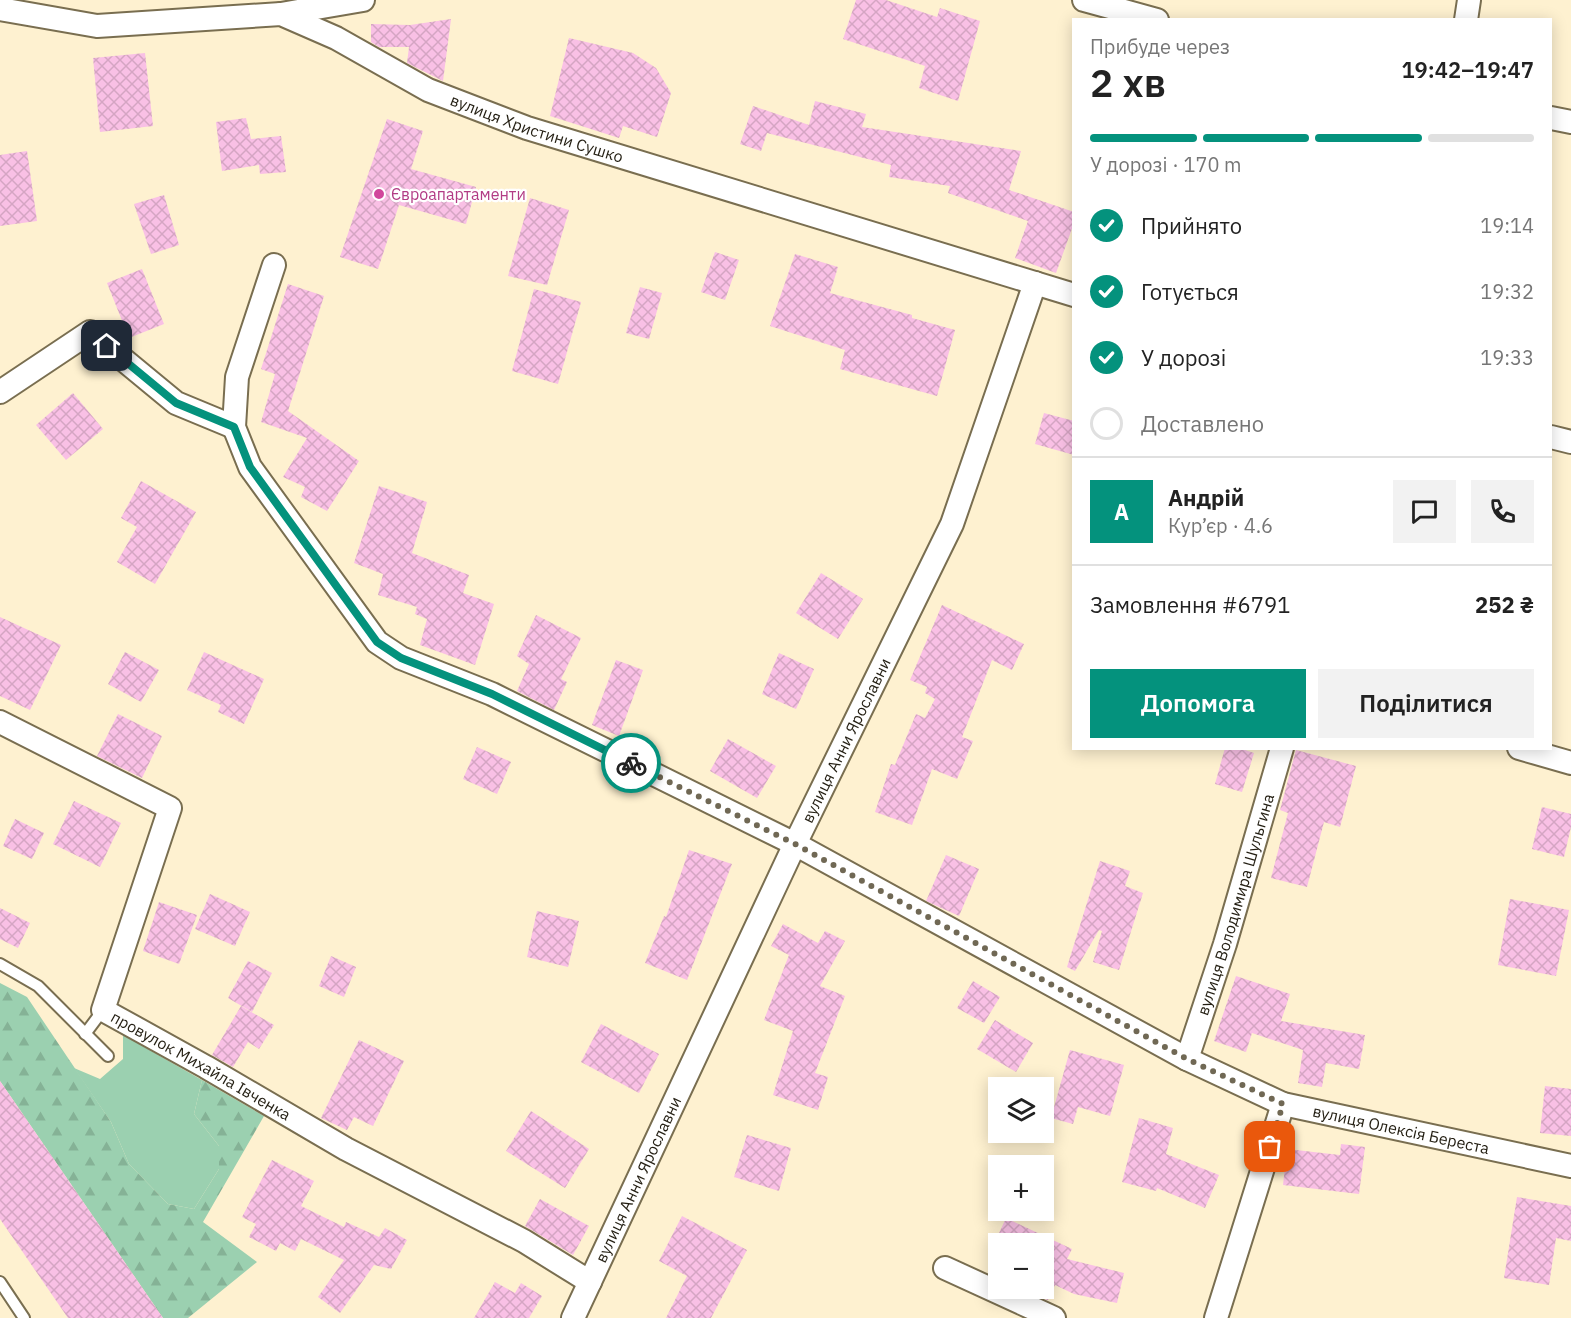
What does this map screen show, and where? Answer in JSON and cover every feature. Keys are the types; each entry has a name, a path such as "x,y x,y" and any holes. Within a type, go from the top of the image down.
{"street":[{"path":"281,14 363,0"},
{"path":"1084,0 1150,18"},
{"path":"1466,18 1469,0"},
{"name":"вулиця Христини Сушко","path":"0,9 97,26 281,14 336,38 428,90 527,128 1072,294"},
{"path":"1552,118 1571,123"},
{"name":"вулиця Олексія Береста","path":"274,265 237,377 234,427 250,467 377,642 401,658 492,694 795,844 1187,1059 1283,1104 1571,1166"},
{"name":"вулиця Анни Ярославни","path":"573,1318 795,844 952,524 1035,283"},
{"path":"0,392 90,332 176,403 234,427"},
{"path":"1552,436 1571,442"},
{"name":"провулок Михайла Івченка","path":"0,722 170,808 103,1010 346,1149 524,1241 590,1282"},
{"name":"вулиця Володимира Шульгина","path":"1187,1059 1225,944 1281,750"},
{"path":"1526,750 1571,763"},
{"path":"1216,1318 1283,1104"},
{"path":"945,1268 1054,1318"}],"lane":[{"path":"0,964 38,986 108,1056"},
{"path":"85,1034 103,1010"},
{"path":"0,1282 24,1318"}],"green space":[{"path":"0,983 27,997 111,1122 129,1164 168,1204 194,1209 219,1169 219,1146 194,1114 202,1080 264,1116 203,1222 257,1262 188,1318 163,1318 0,1081"},
{"path":"123,1035 202,1080 194,1114 219,1146 219,1169 194,1209 168,1204 129,1164 111,1122 74,1068 100,1079 123,1059"}],"building":[{"path":"856,0 886,0 937,17 940,8 980,21 958,101 919,88 925,66 843,39"},
{"path":"451,19 443,81 407,63 409,47 379,47 371,42 371,24 410,25"},
{"path":"569,38 633,53 656,68 671,93 657,137 623,126 619,138 550,116"},
{"path":"145,53 153,126 100,132 93,58"},
{"path":"815,101 866,114 862,127 1021,151 1009,190 1072,211 1072,229 1056,273 1015,258 1028,221 948,193 950,186 889,177 891,165 767,133 761,151 740,144 753,106 809,125"},
{"path":"246,118 251,139 281,136 286,172 260,174 259,165 222,171 216,122"},
{"path":"387,119 423,131 411,169 476,187 466,224 399,205 378,269 340,257"},
{"path":"27,151 37,221 0,226 0,155"},
{"path":"164,195 179,245 151,254 134,204"},
{"path":"530,198 569,210 547,285 508,276"},
{"path":"715,252 739,260 725,300 701,292"},
{"path":"795,254 838,267 830,293 912,315 912,318 955,330 937,396 840,369 845,350 770,326"},
{"path":"142,269 164,324 129,338 107,283"},
{"path":"288,284 324,296 288,411 359,461 327,511 301,497 305,487 283,477 307,438 261,422 275,374 261,369"},
{"path":"640,287 662,293 649,339 626,333"},
{"path":"534,289 581,302 558,384 512,371"},
{"path":"73,393 103,429 66,460 36,425"},
{"path":"1044,413 1072,420 1072,454 1035,444"},
{"path":"141,481 196,512 155,584 117,562 137,527 121,518"},
{"path":"379,486 427,502 412,553 469,575 463,593 494,604 475,665 420,645 427,619 415,614 417,607 378,595 383,574 354,563"},
{"path":"821,573 863,599 838,639 796,613"},
{"path":"942,605 1024,644 1012,670 992,660 962,737 973,741 957,779 932,769 912,825 875,812 891,764 895,765 916,714 925,718 935,699 925,693 927,687 910,680"},
{"path":"536,615 581,638 561,679 567,682 554,710 517,691 529,664 517,656"},
{"path":"0,617 61,645 30,710 0,696"},
{"path":"125,652 159,670 141,702 108,684"},
{"path":"204,652 264,679 244,724 218,712 221,705 187,690"},
{"path":"779,653 814,669 796,709 762,694"},
{"path":"616,660 643,670 619,736 592,725"},
{"path":"118,714 162,736 142,778 97,756"},
{"path":"728,739 776,766 757,798 710,771"},
{"path":"477,747 511,762 497,794 463,779"},
{"path":"1224,750 1245,750 1254,753 1242,792 1215,784"},
{"path":"1296,750 1356,766 1340,827 1324,822 1307,887 1271,878 1288,813 1280,810"},
{"path":"74,801 121,823 100,867 53,844"},
{"path":"1542,807 1571,814 1571,827 1564,857 1532,849"},
{"path":"15,819 44,833 32,859 3,846"},
{"path":"689,850 732,864 687,980 645,963 664,916 666,917"},
{"path":"946,855 979,869 959,916 926,901"},
{"path":"1100,861 1130,871 1125,886 1143,893 1119,970 1093,962 1102,931 1099,930 1075,971 1067,967"},
{"path":"210,894 250,912 235,946 195,929"},
{"path":"1510,899 1569,910 1556,976 1498,965"},
{"path":"159,902 197,915 179,964 143,951"},
{"path":"0,908 30,923 18,948 0,939"},
{"path":"537,911 579,921 568,967 527,957"},
{"path":"783,924 818,943 825,931 845,941 820,986 845,996 815,1073 828,1077 818,1110 773,1095 793,1031 764,1020 789,955 771,946"},
{"path":"331,956 356,967 344,997 319,986"},
{"path":"248,961 272,973 252,1012 228,998"},
{"path":"1236,976 1290,994 1281,1021 1365,1035 1359,1069 1326,1063 1322,1087 1298,1083 1303,1050 1252,1033 1246,1052 1214,1041"},
{"path":"973,981 1000,997 984,1023 957,1008"},
{"path":"241,1006 274,1025 259,1049 248,1042 233,1067 212,1055"},
{"path":"995,1020 1033,1043 1016,1072 977,1049"},
{"path":"601,1024 659,1054 639,1093 581,1062"},
{"path":"359,1040 404,1061 373,1126 354,1117 347,1130 321,1118"},
{"path":"1070,1050 1124,1065 1110,1116 1078,1107 1073,1124 1054,1119 1054,1107"},
{"path":"0,1081 163,1318 68,1318 0,1219"},
{"path":"1545,1086 1571,1089 1571,1136 1540,1133"},
{"path":"531,1111 589,1149 565,1188 506,1151"},
{"path":"1139,1118 1173,1128 1166,1154 1219,1175 1205,1208 1157,1188 1156,1191 1122,1182"},
{"path":"747,1135 791,1148 779,1191 734,1177"},
{"path":"1341,1144 1365,1147 1359,1194 1283,1185 1287,1149 1340,1155"},
{"path":"272,1160 314,1181 301,1206 344,1227 346,1222 379,1237 385,1228 407,1240 391,1269 374,1265 340,1313 318,1297 344,1260 301,1239 295,1251 280,1243 276,1251 249,1237 256,1224 242,1217"},
{"path":"1517,1197 1571,1206 1571,1241 1556,1238 1549,1285 1504,1278"},
{"path":"540,1199 589,1226 573,1255 525,1226"},
{"path":"682,1216 747,1250 711,1318 666,1318 687,1276 659,1261"},
{"path":"1005,1221 1012,1221 1038,1233 999,1233"},
{"path":"1054,1241 1072,1249 1067,1259 1124,1273 1117,1303 1074,1294 1055,1285 1054,1287"},
{"path":"495,1282 515,1293 521,1283 542,1296 529,1318 474,1318"}],"way so far":[{"path":"631,763 795,844 1187,1059 1283,1104 1270,1147"}],"place":[{"name":"Євроапартаменти","path":"379,194"}],"route":[{"path":"107,346 176,403 234,427 250,467 377,642 401,658 492,694 631,763"}]}
